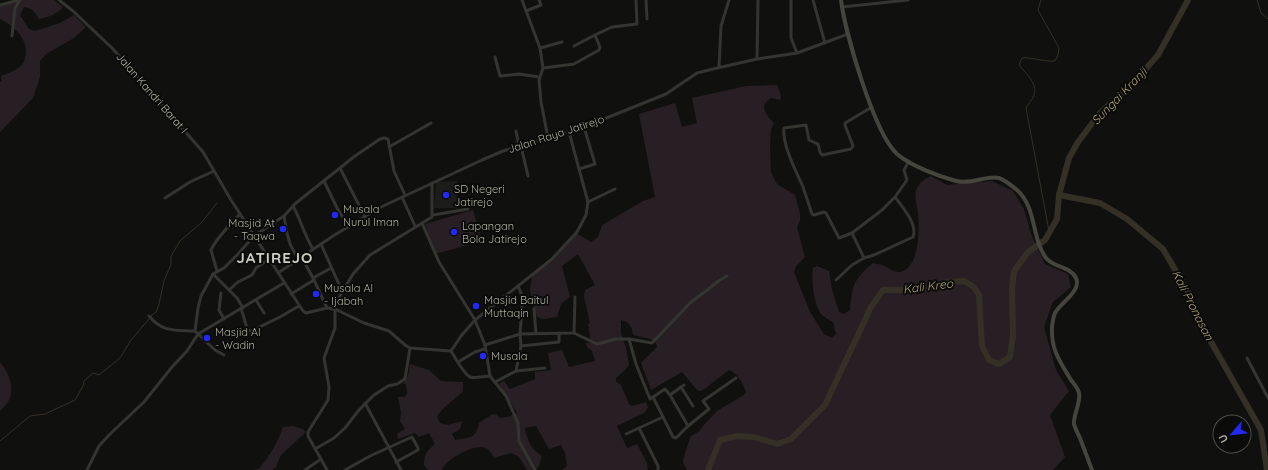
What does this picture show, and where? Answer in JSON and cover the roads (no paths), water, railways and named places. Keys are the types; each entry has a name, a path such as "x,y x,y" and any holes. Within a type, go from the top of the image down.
{"main road":[{"path":"841,0 849,33 872,107 891,146 897,153 909,161 941,176 957,181 970,182 994,178 1002,180 1017,191 1027,202 1031,210 1035,233 1045,256 1052,264 1071,272 1076,278 1076,289 1055,313 1052,325 1052,343 1056,356 1078,391 1079,400 1074,423 1092,470"}],"street":[{"path":"0,5 20,0"},
{"path":"12,36 15,8 20,0"},
{"name":"Jalan Kandri Barat I","path":"59,0 73,11 112,48 203,152 230,199 299,306"},
{"path":"522,0 540,48 543,68 539,77 541,102 548,138"},
{"path":"526,11 541,5 539,0"},
{"path":"574,46 612,27 637,24 636,0"},
{"path":"646,0 647,19"},
{"path":"719,67 721,26 729,0"},
{"path":"757,59 758,0"},
{"path":"790,0 790,38 797,53"},
{"path":"813,0 825,43"},
{"path":"842,7 908,0"},
{"name":"Jalan Raya Jatirejo","path":"278,273 302,256 365,217 403,196 482,160 520,146 584,127 666,94 697,73 757,59 797,53 849,33"},
{"path":"543,68 574,64 599,50 600,47 595,35"},
{"path":"540,48 562,42"},
{"path":"496,57 500,76 528,75 539,77"},
{"path":"872,107 845,123 854,146 851,148 822,155 818,144 809,140 806,125 783,129 790,158 812,214 826,213 839,238 852,233 882,210 894,197 907,180 904,169 909,161"},
{"path":"389,147 431,123"},
{"path":"579,170 595,164 584,127"},
{"path":"516,130 528,176"},
{"path":"451,350 475,320 552,259 577,232 586,216 588,202 569,132"},
{"path":"87,470 99,446 144,402 187,351 197,332 198,308 201,296 213,274 224,268 254,236 284,216 293,206 340,168 380,139 388,139 394,171 415,226"},
{"path":"340,168 365,217"},
{"path":"165,198 190,182 214,172"},
{"path":"324,182 349,227"},
{"path":"432,183 433,215"},
{"path":"588,202 615,190"},
{"path":"836,280 852,265 864,258 914,237 913,225 894,197"},
{"path":"293,206 301,222 307,240 313,249"},
{"path":"327,470 308,434 328,400 329,387 324,358 335,328 334,309 342,291 353,274 370,255 415,226 431,218 433,215 468,210"},
{"path":"217,271 211,250 218,239 240,214"},
{"path":"284,216 290,244 298,259"},
{"path":"422,223 439,262 475,320 484,345 490,376 506,396 518,426 519,441 535,470"},
{"path":"852,233 864,258"},
{"path":"321,244 326,252 331,268 342,291"},
{"path":"302,256 327,308"},
{"path":"229,290 238,282 252,275 256,268 269,259"},
{"path":"291,294 331,268"},
{"path":"213,274 237,298 242,309 247,328 251,331 299,306 303,312 306,313 327,308 334,309 364,323 390,331 410,348 451,350"},
{"path":"484,345 520,334 536,333 574,333 597,344 612,339 629,339 652,343 690,303 727,276"},
{"path":"150,317 163,328 169,330 197,332 242,309 284,283"},
{"path":"516,371 521,346 520,334 522,308 521,293 518,286"},
{"path":"221,293 219,310 224,319"},
{"path":"574,333 575,297"},
{"path":"256,300 264,313"},
{"path":"534,309 536,333"},
{"path":"197,332 216,350 224,355"},
{"path":"521,346 559,342 559,333"},
{"path":"629,339 636,364 650,399 666,389 688,426"},
{"path":"316,449 334,438 345,428 365,403 374,395 388,386 405,380 410,348"},
{"path":"458,362 475,352 485,349"},
{"path":"451,350 458,362 470,376 474,378 490,376"},
{"path":"1247,358 1268,398"},
{"path":"495,382 516,371 545,368"},
{"path":"653,397 673,437 676,438 709,409 703,401 736,378"},
{"path":"670,395 683,386 693,406"},
{"path":"365,403 401,470"},
{"path":"626,434 663,417"},
{"path":"639,428 658,466 658,470"},
{"path":"345,470 370,456 412,437 418,450 396,462"},
{"path":"305,470 322,459"}],"waterway":[{"path":"1041,0 1038,10 1059,48 1058,55 1055,61 1022,58 1019,65 1033,82 1035,91 1026,108 1049,231"},
{"name":"Kali Kreo","path":"708,470 720,440 737,436 754,437 777,444 791,439 825,405 871,307 883,290 920,290 949,282 964,281 974,287 979,295 982,346 989,360 999,364 1010,357 1013,335 1012,288 1014,271 1028,252 1045,240 1057,219 1059,195 1069,158 1078,142 1100,113 1134,82 1158,55 1188,0"},
{"path":"1257,0 1261,13 1268,19"},
{"name":"Kali Pronasan","path":"1059,195 1100,203 1127,219 1163,249 1187,290 1202,326 1261,430 1267,470"},
{"path":"151,316 156,312 159,304 164,281 171,264 171,256 180,241 201,223 217,203"},
{"path":"0,441 30,416 45,414 75,400 83,386 84,381 93,373 99,375 120,358 131,340 149,319"}],"place":[{"name":"SD Negeri Jatirejo","path":"446,195"},
{"name":"Musala Nurul Iman","path":"335,215"},
{"name":"Masjid At - Taqwa","path":"283,229"},
{"name":"Lapangan Bola Jatirejo","path":"454,232"},
{"name":"Musala Al - Ijabah","path":"316,294"},
{"name":"Masjid Baitul Muttaqin","path":"476,306"},
{"name":"Masjid Al - Wadin","path":"207,338"},
{"name":"Musala","path":"483,356"}],"district":[{"name":"JATIREJO","path":"275,257"}],"water label":[{"name":"Sungai Kranji","path":"1119,96"}]}
